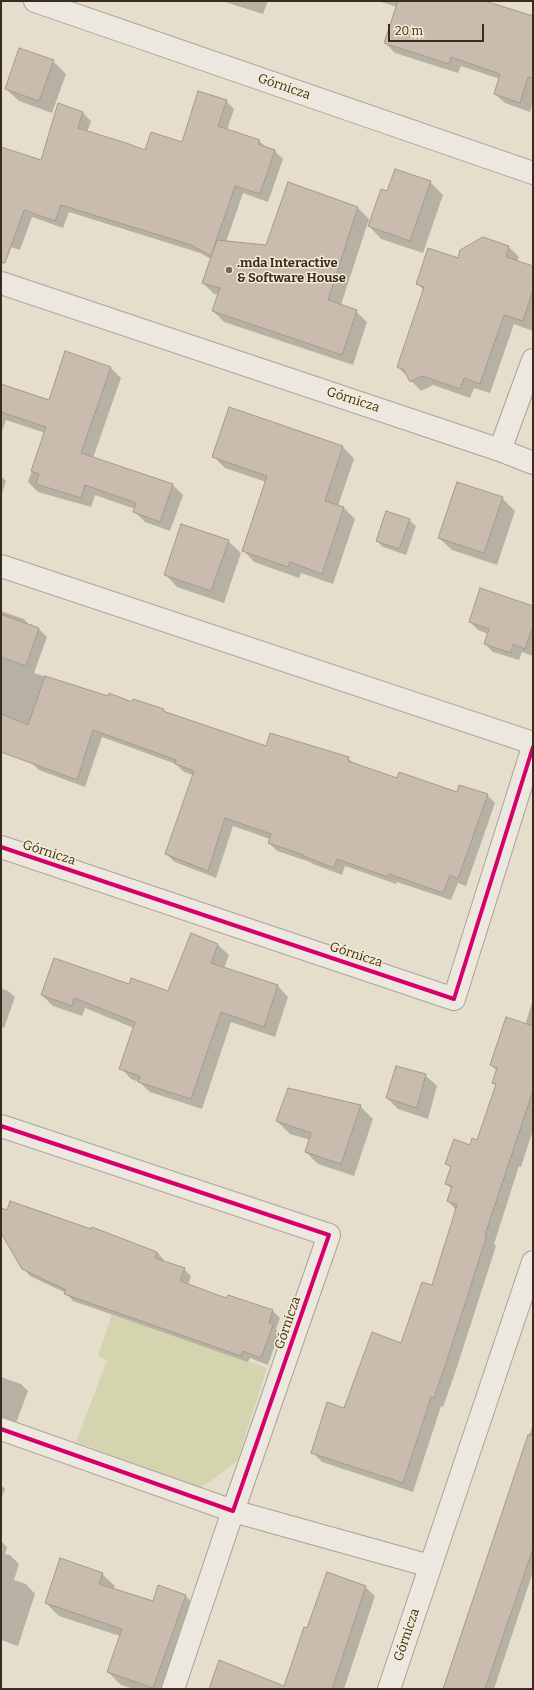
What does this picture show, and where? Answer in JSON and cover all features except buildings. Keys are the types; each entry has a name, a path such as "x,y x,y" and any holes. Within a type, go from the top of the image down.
{"street":[{"name":"Górnicza","path":"35,1 533,173"},
{"name":"Górnicza","path":"1,283 500,450 533,463"},
{"path":"500,450 533,360"},
{"path":"1,566 533,743"},
{"name":"Górnicza","path":"1,847 454,999 533,747"},
{"name":"Górnicza","path":"1,1126 329,1235 233,1511"},
{"name":"Górnicza","path":"389,1689 533,1262"},
{"path":"1,1428 233,1511 430,1566"},
{"path":"173,1689 233,1511"}],"green space":[{"path":"112,1315 267,1368 237,1461 201,1488 76,1442 107,1360 98,1356"}],"cycle path":[{"path":"1,847 454,999 533,747"},
{"path":"1,1126 329,1235 233,1511 1,1429"}],"place":[{"name":".mda Interactive & Software House","path":"229,270"}]}
